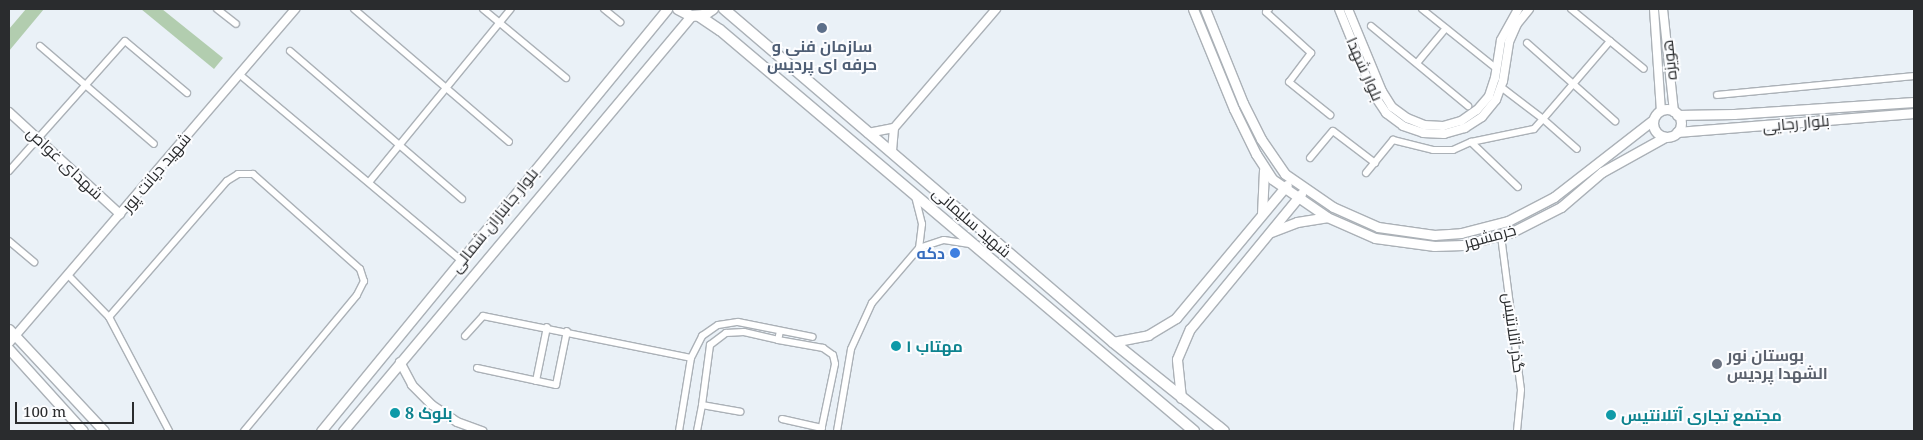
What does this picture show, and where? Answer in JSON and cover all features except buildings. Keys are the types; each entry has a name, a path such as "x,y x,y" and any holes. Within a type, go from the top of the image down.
{"main road":[{"name":"بلوار جانبازان شمالی","path":"321,431 667,9"},
{"name":"شهید سلیمانی","path":"678,9 720,30 1194,431"},
{"path":"695,16 713,9"},
{"name":"شهید سلیمانی","path":"724,9 1113,342 1224,431"},
{"name":"خرمشهر","path":"1193,9 1234,109 1264,167 1284,190 1327,217 1375,238 1404,244 1463,245 1501,236 1537,221 1561,206 1602,172 1665,137"},
{"name":"خرمشهر","path":"1205,9 1261,139 1292,180 1333,207 1378,227 1434,234 1462,233 1492,226 1532,211 1625,145 1653,120"},
{"name":"بلوار جانبازان شمالی","path":"343,431 695,16"},
{"name":"بلوار رجایی","path":"1676,113 1734,114 1914,102"},
{"path":"1661,111 1676,113 1680,123 1677,132 1665,137 1657,133 1653,120 1661,111"},
{"name":"بلوار رجایی","path":"1677,132 1914,113"},
{"path":"1262,215 1266,187 1264,167"},
{"path":"1113,342 1148,335 1176,318 1292,180"},
{"path":"1181,398 1178,359 1182,342 1305,189"},
{"path":"1269,233 1297,222 1327,217"},
{"path":"12,332 104,431"},
{"path":"9,349 83,431"}],"street":[{"path":"217,9 236,24"},
{"name":"شهید دیانت پور","path":"9,342 12,332 68,275 295,9"},
{"path":"354,9 509,142"},
{"path":"483,9 566,78"},
{"path":"370,181 511,9"},
{"path":"604,9 620,22"},
{"path":"892,153 894,128 996,9"},
{"path":"1269,9 1266,12 1311,53 1288,82 1330,115"},
{"name":"بلوار شهدا","path":"1339,9 1367,67 1386,113 1403,126 1423,133 1444,134 1465,128 1482,117 1496,100 1497,69 1517,24 1529,9"},
{"name":"بلوار شهدا","path":"1348,9 1367,67"},
{"path":"1422,9 1497,69"},
{"name":"بلوار شهدا","path":"1497,86 1510,20 1518,9"},
{"path":"1571,9 1644,69"},
{"name":"هویزه","path":"1654,9 1661,111"},
{"name":"هویزه","path":"1663,9 1676,113"},
{"path":"1371,26 1468,106"},
{"path":"1417,63 1446,28"},
{"path":"9,171 125,41 187,93"},
{"path":"1366,173 1393,140 1433,150 1453,150 1472,142 1534,129 1610,41"},
{"path":"1527,44 1615,121"},
{"path":"40,46 154,144"},
{"path":"290,51 462,199"},
{"path":"240,74 370,181 461,260"},
{"path":"1717,95 1914,76"},
{"path":"1497,86 1543,119 1577,149"},
{"name":"شهدای غواص","path":"9,112 120,214"},
{"path":"868,132 894,128"},
{"path":"1310,158 1333,130 1375,163"},
{"path":"1472,142 1518,187"},
{"path":"110,317 227,181 238,174 253,174 360,269 364,281 357,294 244,431"},
{"path":"915,195 922,224 919,248"},
{"name":"گذر آتلانتیس","path":"1501,236 1521,390 1517,431"},
{"path":"837,431 851,348 860,324 872,303 919,248 944,240 973,245"},
{"path":"9,241 34,262"},
{"path":"68,275 110,317 169,431"},
{"path":"464,336 483,316 567,331 691,358"},
{"path":"679,431 691,358 702,336 718,325 738,322 813,337"},
{"path":"536,380 547,327"},
{"path":"477,368 556,385 567,331"},
{"path":"778,340 780,331"},
{"path":"697,431 710,345 726,333 744,332 822,348 833,355 835,364 821,430 782,419"},
{"path":"400,362 412,385 432,405 456,422 482,431"},
{"path":"702,405 740,412"}],"green space":[{"path":"26,9 44,9 9,51 9,29"},
{"path":"141,9 162,9 223,58 214,69"}],"place":[{"name":"سازمان فنی و حرفه ای پردیس","path":"822,28"},
{"name":"دکه","path":"955,253"},
{"name":"مهتاب ۱","path":"896,346"},
{"name":"بوستان نور الشهدا پردیس","path":"1717,364"},
{"name":"بلوک 8","path":"395,413"},
{"name":"مجتمع تجاری آتلانتیس","path":"1611,415"}]}
